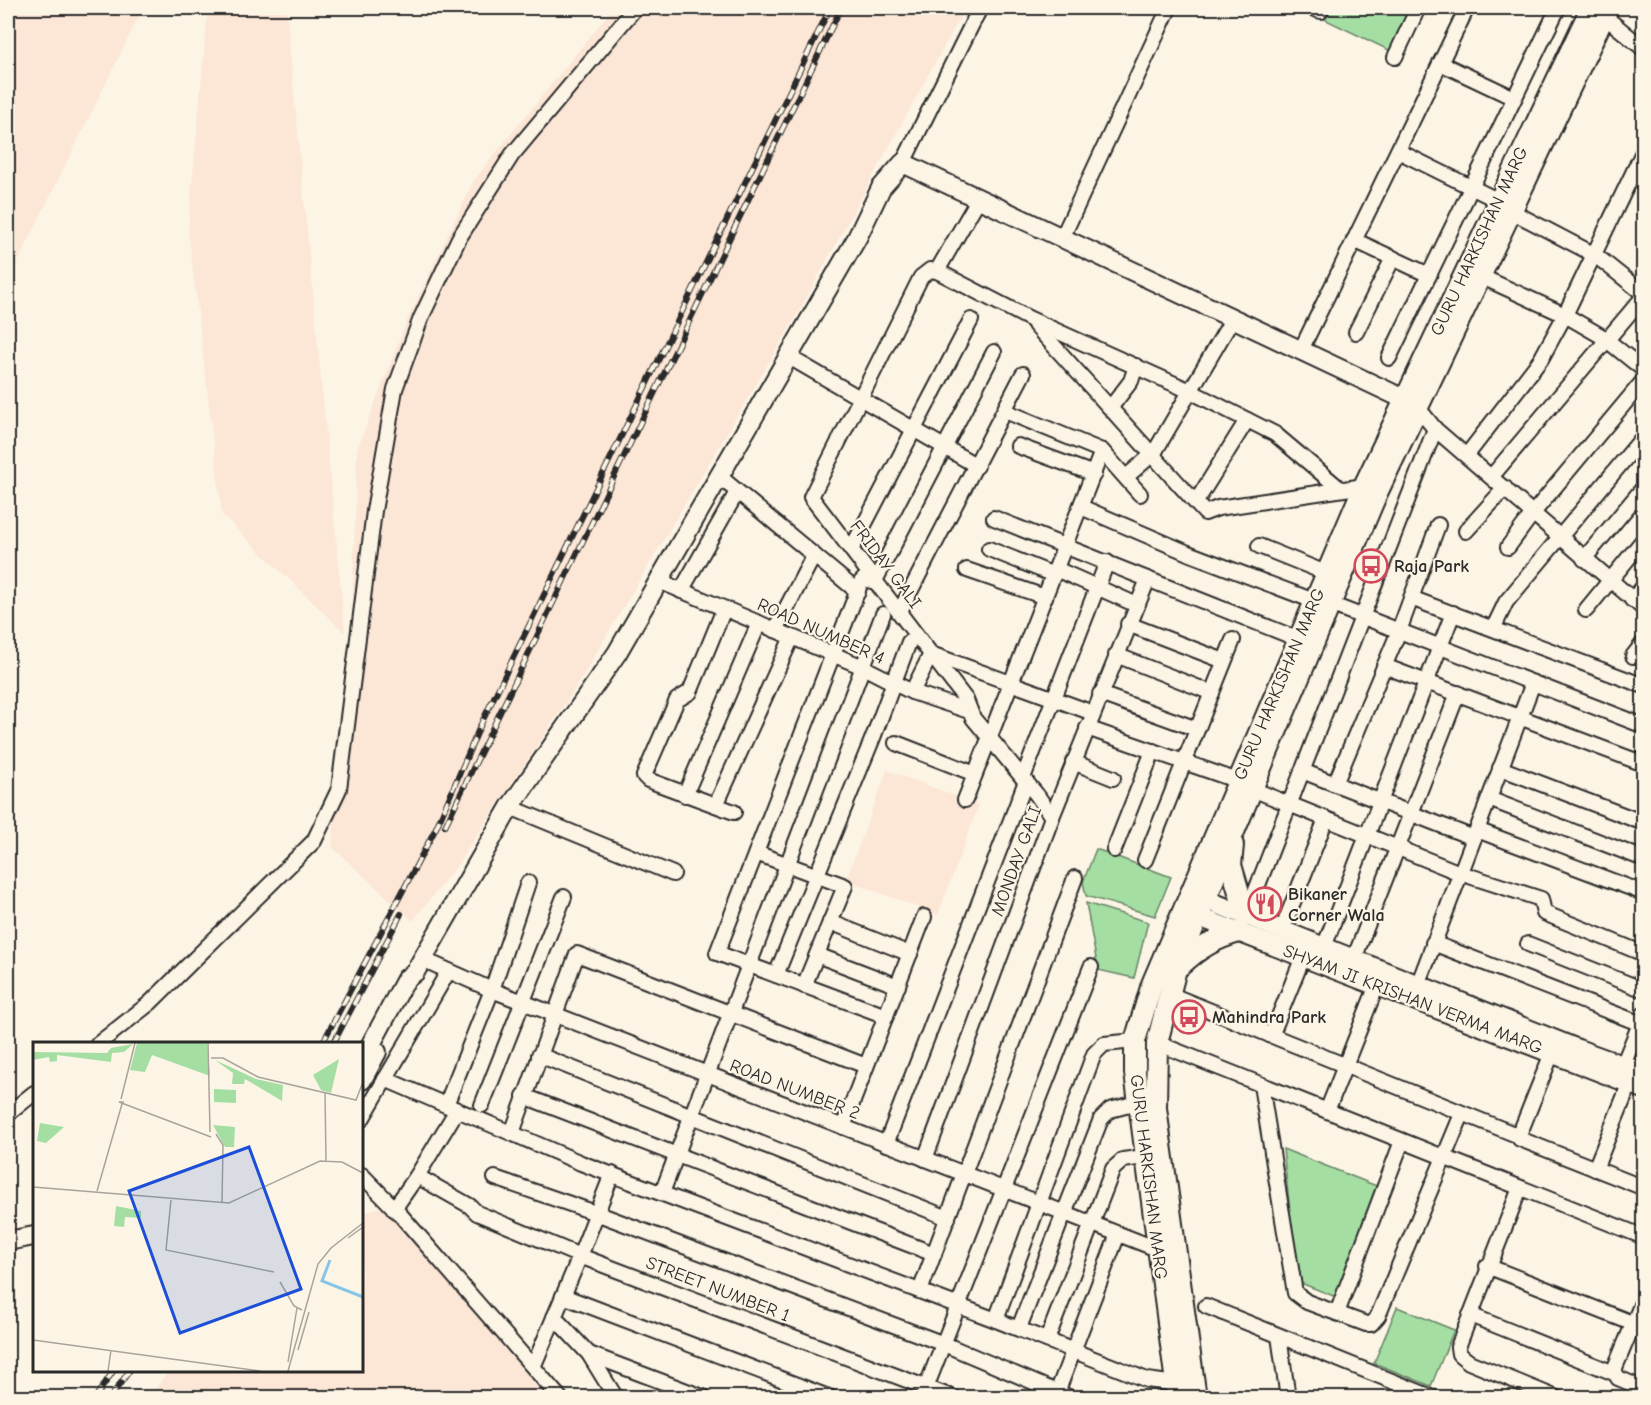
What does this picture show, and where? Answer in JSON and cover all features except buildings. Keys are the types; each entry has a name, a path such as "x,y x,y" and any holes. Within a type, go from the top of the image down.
{"main road":[{"name":"GURU HARKISHAN MARG","path":"1196,1398 1156,1108 1157,1043 1168,994 1194,905 1322,602 1377,493 1412,401 1504,206 1601,10"},
{"name":"GURU HARKISHAN MARG","path":"1177,1391 1137,1103 1135,1041 1152,984 1235,831 1245,785 1298,639 1322,602 1326,573 1364,486 1480,276 1504,206"},
{"path":"1176,969 1196,950 1243,924 1231,865 1235,831"}],"street":[{"path":"101,1042 150,1003 314,841 339,789 374,511 395,389 421,318 459,238 512,155 635,8"},
{"path":"363,1059 406,979 418,965 510,807 617,653 659,582 857,238 881,188 903,163 980,8"},
{"path":"1062,238 1169,8"},
{"path":"1395,57 1418,8"},
{"path":"1301,350 1467,8"},
{"path":"1389,358 1558,8"},
{"path":"1601,10 1644,49"},
{"path":"1440,63 1514,98"},
{"path":"1467,455 1533,373 1639,173 1644,150"},
{"path":"1398,151 1472,187 1595,255 1644,295 1492,476"},
{"path":"903,163 1412,401 1435,429 1644,609"},
{"path":"937,271 979,198"},
{"path":"1354,240 1429,275"},
{"path":"1356,332 1393,258"},
{"path":"860,398 921,277 930,270 937,271 1030,319 1190,391 1275,434 1339,488"},
{"path":"1480,276 1565,315 1606,339 1644,370"},
{"path":"1126,477 1154,453 1233,318"},
{"path":"1030,319 1154,453 1205,513 1218,508 1364,486"},
{"path":"852,548 971,320"},
{"path":"886,1016 717,953 862,580 876,578 994,352"},
{"path":"789,357 977,466"},
{"path":"1111,407 1131,381 1136,366"},
{"path":"900,611 1023,374"},
{"path":"1508,548 1533,513 1644,380"},
{"name":"FRIDAY GALI","path":"860,398 811,497 876,578 966,700 969,711 1052,817"},
{"path":"1005,411 1102,452 1140,494"},
{"path":"1196,502 1247,420"},
{"path":"1243,924 1435,429"},
{"path":"1494,627 1506,603 1644,436"},
{"path":"1018,446 1094,474"},
{"path":"965,800 1102,452"},
{"path":"720,477 858,592"},
{"path":"1584,559 1644,487"},
{"path":"1466,531 1505,488"},
{"path":"681,591 737,492"},
{"path":"1081,507 1188,552 1644,726"},
{"path":"994,518 1298,639"},
{"path":"1335,784 1399,631 1438,525"},
{"path":"1586,610 1644,539"},
{"path":"1259,546 1326,573"},
{"path":"989,549 1097,587 1137,605"},
{"path":"775,630 814,555"},
{"path":"886,1144 1107,562"},
{"path":"967,570 1045,597"},
{"name":"MONDAY GALI","path":"926,1159 1073,762 1148,579"},
{"name":"ROAD NUMBER 4","path":"659,582 863,666 912,692 969,711"},
{"path":"1632,600 1644,586"},
{"path":"1411,598 1494,627 1644,686"},
{"path":"724,609 690,692 677,700 645,772 648,780 734,812"},
{"path":"1324,947 1453,613"},
{"path":"662,1193 883,614"},
{"path":"685,795 759,623"},
{"path":"1128,624 1224,661"},
{"path":"716,805 792,637"},
{"path":"1145,860 1233,640"},
{"path":"776,975 874,735 909,642"},
{"path":"1633,656 1644,642"},
{"path":"912,692 931,654 1093,713"},
{"path":"1116,655 1212,693"},
{"path":"1384,666 1644,764"},
{"path":"1418,985 1533,683"},
{"path":"1354,959 1413,814 1458,693"},
{"path":"1100,694 1197,729"},
{"path":"1087,728 1245,785 1460,873 1541,899 1544,913 1644,954"},
{"path":"896,743 975,774"},
{"path":"1114,850 1153,751"},
{"path":"1073,762 1113,778"},
{"path":"1500,768 1644,823"},
{"path":"1302,771 1413,814 1644,892"},
{"path":"1489,799 1644,859"},
{"path":"510,807 673,874"},
{"path":"1282,930 1326,819"},
{"path":"756,853 845,886 804,986"},
{"path":"920,1291 1075,878"},
{"path":"394,1209 417,1176 452,1107 528,883"},
{"path":"482,1105 564,897"},
{"name":"SHYAM JI KRISHAN VERMA MARG","path":"1194,905 1243,924 1304,957 1552,1053 1639,1082"},
{"path":"843,1127 924,916"},
{"path":"830,922 910,954"},
{"name":"SHYAM JI KRISHAN VERMA MARG","path":"1243,924 1282,930 1623,1065 1639,1082"},
{"path":"1433,943 1642,1021 1623,1065"},
{"path":"1528,944 1644,990"},
{"path":"512,1133 577,954 866,1066"},
{"path":"817,955 898,986"},
{"path":"1271,1036 1304,957"},
{"path":"363,1078 415,982 418,965"},
{"name":"ROAD NUMBER 2","path":"418,965 448,972 1157,1250"},
{"path":"924,1392 1091,967"},
{"path":"363,1117 448,972"},
{"path":"1327,1111 1377,985"},
{"path":"1168,994 1644,1188"},
{"path":"996,1320 1094,1054 1104,1044 1135,1041"},
{"path":"1157,1043 1644,1237"},
{"path":"1519,1136 1552,1053"},
{"path":"539,1055 948,1218"},
{"path":"385,1079 612,1174 1019,1328 1177,1391"},
{"path":"1595,1169 1639,1082"},
{"path":"1261,1085 1295,1293 1307,1302 1366,1324 1376,1321 1462,1114"},
{"path":"8,1114 33,1094"},
{"path":"524,1096 934,1254"},
{"path":"1019,1328 1101,1119 1110,1110 1137,1103"},
{"path":"1336,1313 1402,1141"},
{"path":"1047,1340 1117,1164 1144,1157"},
{"path":"534,1365 612,1174"},
{"path":"363,1176 534,1365 560,1398"},
{"name":"STREET NUMBER 1","path":"417,1176 470,1206 477,1213 580,1256 924,1392 954,1398"},
{"path":"495,1178 597,1213 944,1344 1056,1395 1071,1398"},
{"path":"1520,1188 1487,1266 1458,1347 1462,1359 1557,1398"},
{"path":"1056,1395 1118,1234"},
{"path":"8,1241 33,1236"},
{"path":"8,1252 33,1247"},
{"path":"1487,1266 1632,1323"},
{"path":"563,1296 831,1398"},
{"path":"1614,1373 1632,1323 1644,1298"},
{"path":"1206,1306 1434,1398"},
{"path":"1470,1315 1614,1373 1618,1378 1644,1389"},
{"path":"554,1317 589,1354 616,1398"},
{"path":"1279,1336 1288,1395 1302,1398"},
{"path":"589,1354 705,1398"}],"shaded area":[{"path":"8,8 143,8 8,282"},
{"path":"208,8 286,8 345,633 222,515 188,229"},
{"path":"613,8 965,8 796,317 573,692 458,864 413,921 332,847 352,624 357,449 407,321 474,180"},
{"path":"887,770 979,805 938,915 846,880"},
{"path":"382,1207 548,1394 543,1398 149,1398 167,1372 363,1372 363,1213"}],"green space":[{"path":"1329,8 1419,8 1397,54 1324,19"},
{"path":"1096,849 1171,877 1155,916 1086,896 1083,882"},
{"path":"1086,903 1148,922 1134,978 1098,970"},
{"path":"1283,1149 1379,1187 1336,1297 1298,1282"},
{"path":"1397,1307 1454,1330 1431,1386 1374,1363"}],"railway":[{"path":"323,1042 436,828 481,724 830,8"},
{"path":"445,826 841,8"},
{"path":"334,1042 401,914"},
{"path":"95,1398 113,1372"},
{"path":"110,1398 129,1372"}],"place":[{"name":"Raja Park","path":"1371,566"},
{"name":"Bikaner Corner Wala","path":"1265,904"},
{"name":"Mahindra Park","path":"1189,1017"}]}
